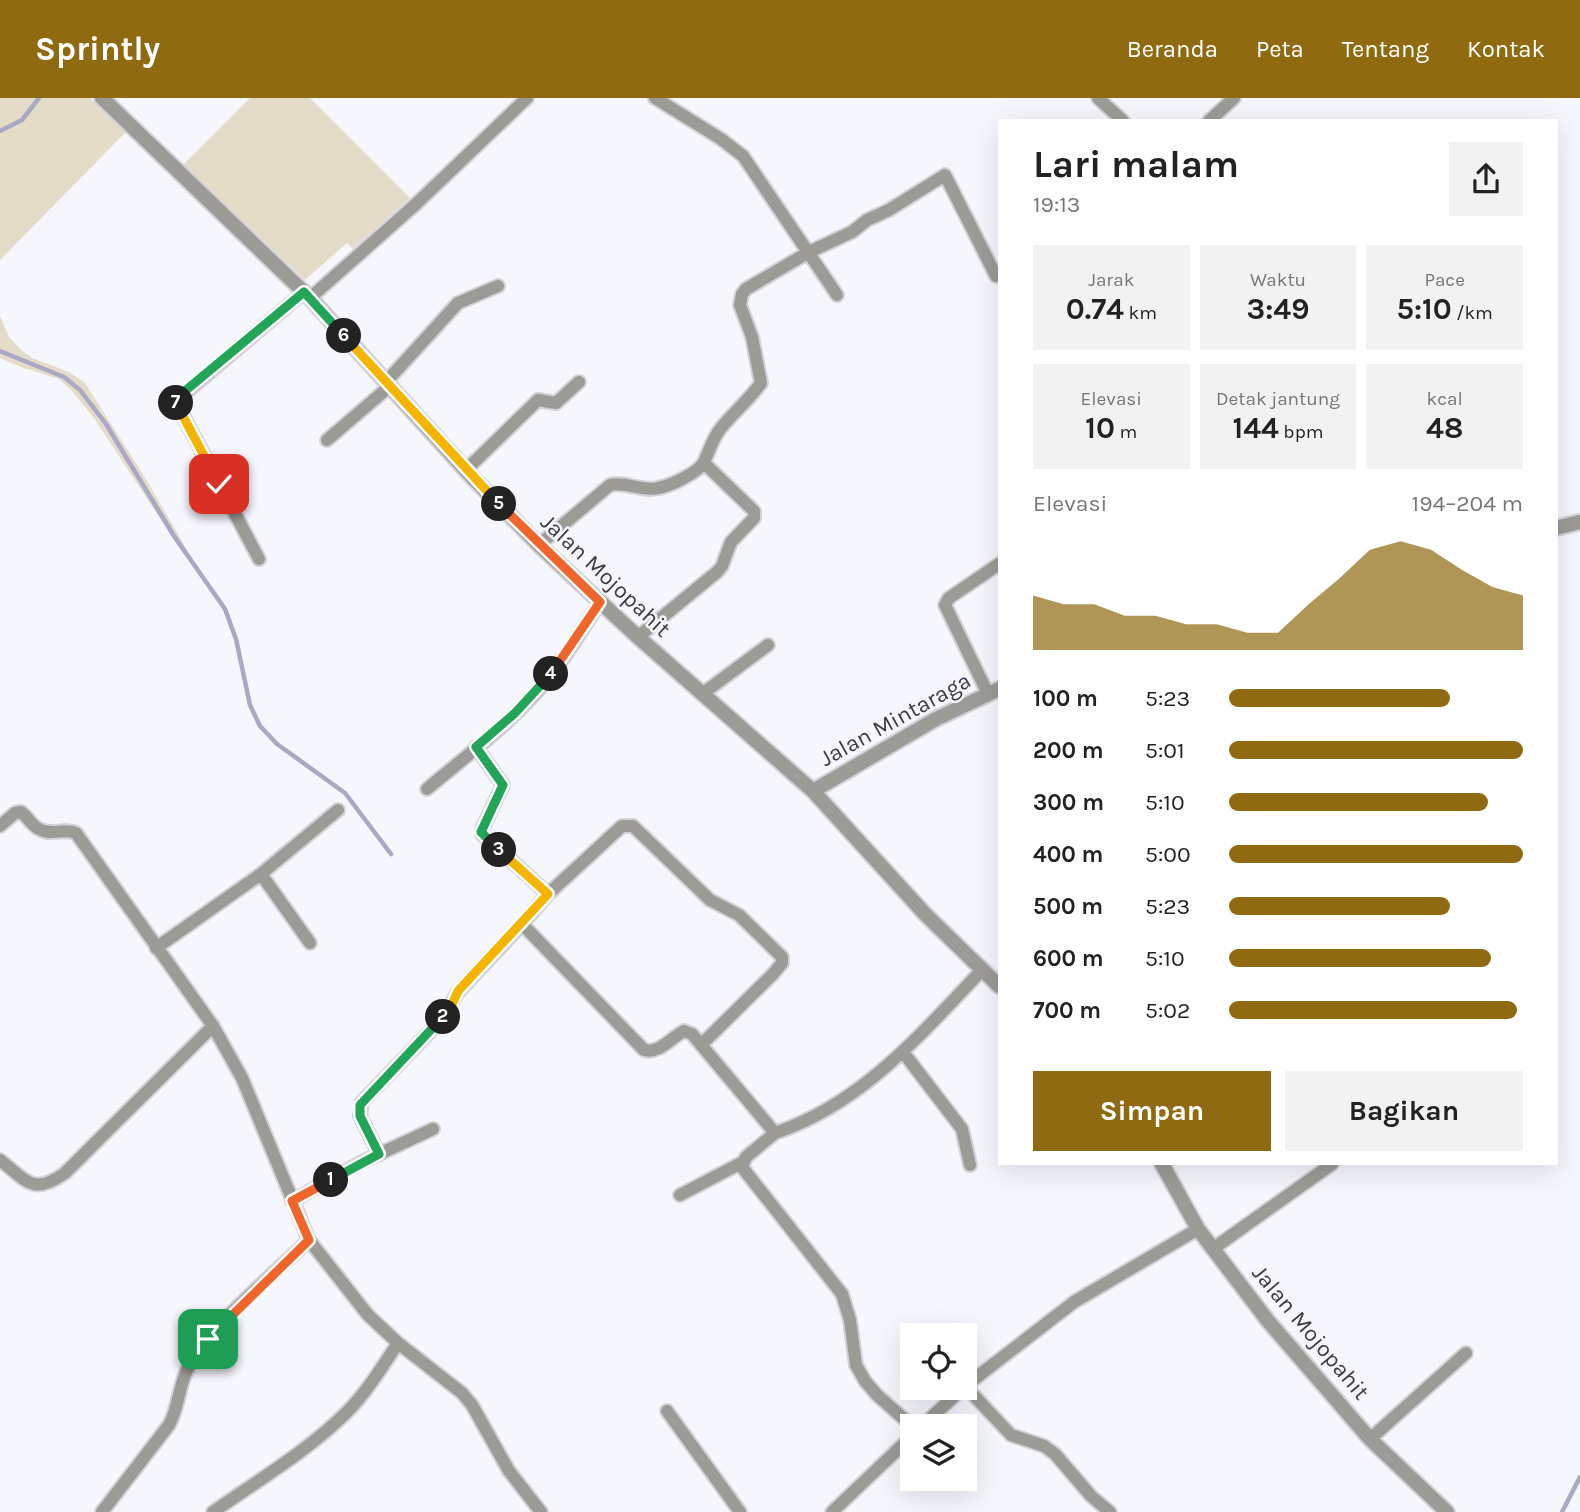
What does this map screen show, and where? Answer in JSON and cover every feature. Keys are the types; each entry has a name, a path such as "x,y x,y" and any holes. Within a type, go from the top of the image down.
{"street":[{"name":"Jalan Mojopahit","path":"102,98 307,295 466,470 540,545 638,637 813,791 925,914 998,985"},
{"path":"259,559 177,400 416,204 527,98"},
{"path":"654,98 721,139 743,156 837,295"},
{"path":"1098,98 1120,119"},
{"path":"1211,119 1234,98"},
{"path":"540,545 610,485 617,483 640,489 661,488 684,478 704,463 711,441 720,428 761,383 752,337 740,305 746,289 809,252 852,232 867,220 945,176 996,276 998,275"},
{"path":"327,440 388,384 458,303 498,286"},
{"path":"466,470 538,400 556,403 579,382"},
{"path":"638,637 717,572 731,542 754,518 754,511 704,463"},
{"path":"1558,528 1580,522"},
{"path":"994,691 945,605 953,595 998,565"},
{"path":"427,789 515,713 554,671 600,602"},
{"path":"702,694 768,645"},
{"name":"Jalan Mintaraga","path":"813,791 926,725 994,691"},
{"path":"476,747 503,785 482,834 548,894"},
{"path":"156,948 261,874 338,810"},
{"path":"0,826 15,813 21,813 37,829 76,833 213,1026 242,1078 309,1240 368,1315 398,1343 462,1393 472,1405 509,1471 541,1512"},
{"path":"379,1154 360,1116 362,1102 446,1015 458,991 548,894 622,826 634,826 710,900 738,915 780,954 782,963 773,974 701,1045"},
{"path":"261,874 310,943"},
{"path":"522,923 644,1050 657,1050 684,1031 692,1034 775,1133"},
{"path":"680,1195 743,1162 775,1133 812,1118 848,1098 903,1052 982,970"},
{"path":"0,1160 35,1185 43,1186 53,1182 213,1026"},
{"path":"903,1052 962,1129 970,1166"},
{"path":"292,1201 379,1154 433,1129"},
{"path":"743,1162 742,1167 751,1180 842,1294 850,1320 856,1365 865,1381 900,1415"},
{"name":"Jalan Mojopahit","path":"1163,1165 1198,1228 1268,1321 1370,1439 1447,1512"},
{"path":"1214,1248 1331,1165"},
{"path":"977,1377 1074,1302 1198,1228"},
{"path":"102,1512 169,1425 176,1413 180,1388 190,1365 208,1339 309,1240"},
{"path":"213,1512 318,1436 346,1412 364,1392 398,1343"},
{"path":"1370,1439 1466,1353"},
{"path":"935,1414 950,1400"},
{"path":"976,1400 1010,1435 1044,1446 1055,1454 1091,1496 1110,1512"},
{"path":"667,1411 740,1512"},
{"path":"832,1512 900,1447"}],"shaded area":[{"path":"0,98 90,98 126,132 0,260"},
{"path":"250,98 310,98 410,198 353,249 347,243 305,280 183,165"},
{"path":"0,316 9,337 20,349 32,358 69,372 85,383 146,479 205,581 182,552 94,418 71,390 59,379 0,358"}],"waterway":[{"path":"0,131 22,120 39,98"},
{"path":"0,351 64,377 80,390 106,424 174,536 225,609 236,639 250,705 260,726 277,744 345,793 391,854"},
{"path":"1562,1512 1580,1477"}],"route":[{"path":"208,1339 309,1240 292,1201 379,1154 360,1116 360,1105 446,1015 458,991 548,894 481,832 503,785 476,747 539,689 600,602 472,477 304,292 177,400 176,404 219,484"}]}
